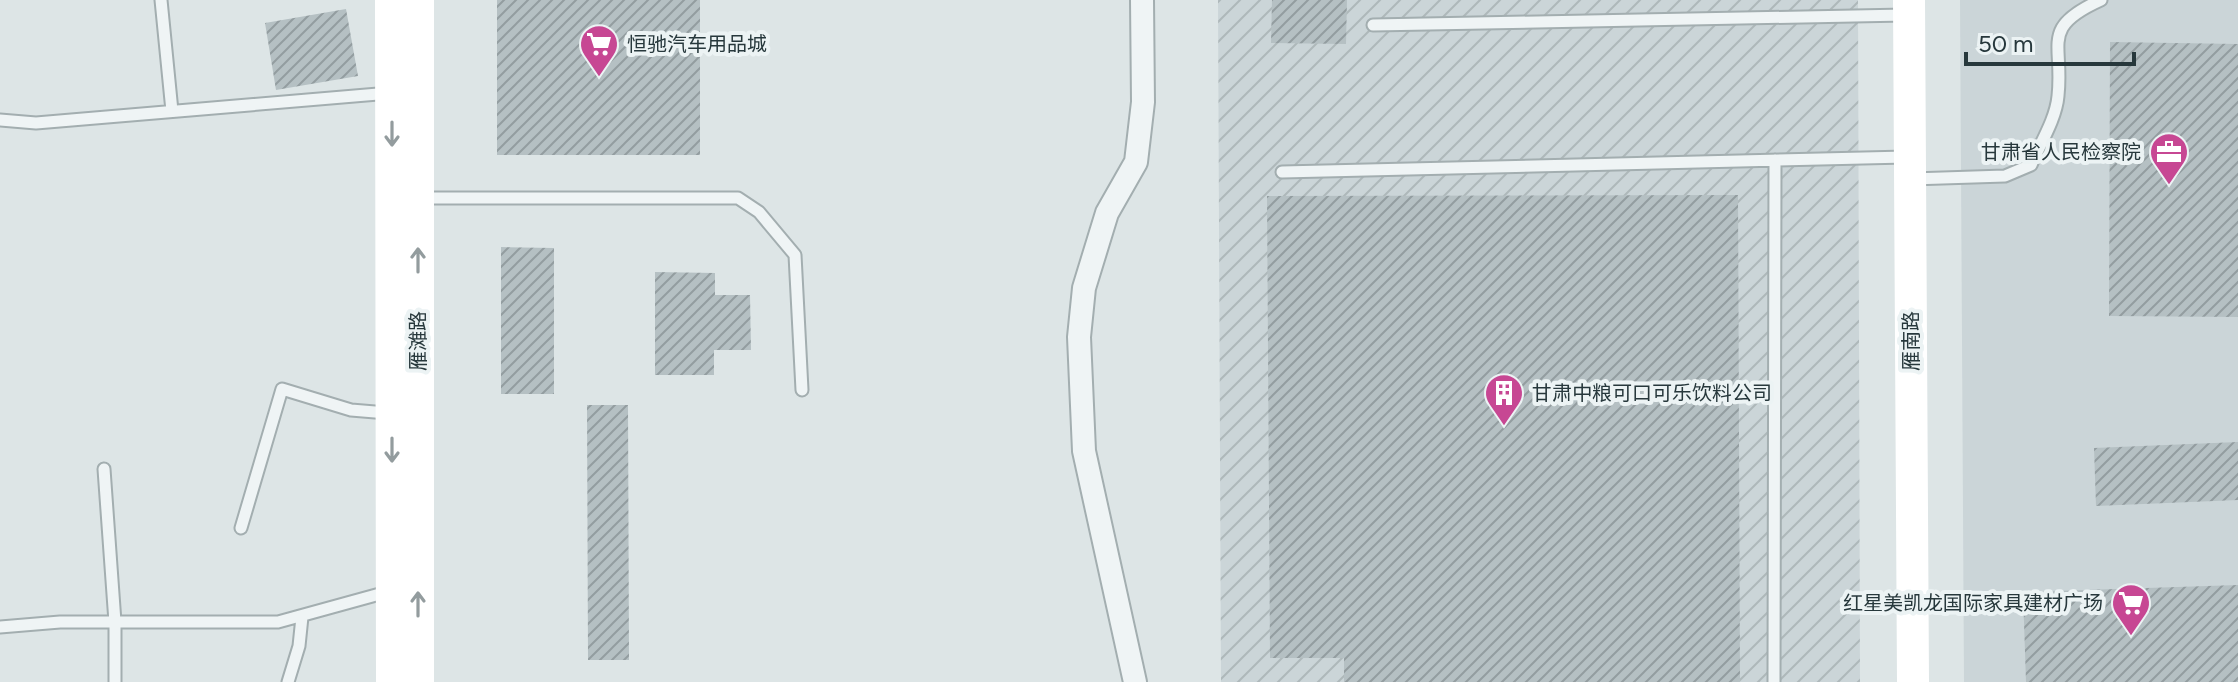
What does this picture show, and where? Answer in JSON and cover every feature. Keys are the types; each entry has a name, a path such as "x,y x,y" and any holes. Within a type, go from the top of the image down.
{"main road":[{"name":"雁滩路","path":"391,0 392,682"},
{"name":"雁滩路","path":"418,0 418,682"},
{"name":"雁南路","path":"1909,7 1913,682"}],"street":[{"path":"1135,682 1084,451 1079,337 1084,288 1107,213 1136,162 1143,102 1142,0"}],"lane":[{"path":"161,0 172,111"},
{"path":"1282,172 1775,160 2005,176 2031,165 2058,98 2058,34 2072,16 2101,0"},
{"path":"1373,25 1909,7"},
{"path":"0,120 36,123 392,93"},
{"path":"1774,682 1775,160"},
{"path":"418,198 738,198 759,212 795,255 802,390"},
{"path":"241,528 282,389 351,410 392,413"},
{"path":"104,469 115,622 115,682"},
{"path":"0,627 60,622 278,622 392,591"},
{"path":"288,682 299,646 302,617"}],"shaded area":[{"path":"1218,0 1858,0 1860,682 1221,682"},
{"path":"1960,0 2238,0 2238,682 1964,682"}],"building":[{"name":"恒驰汽车用品城","path":"497,0 700,0 700,155 497,155"},
{"path":"1272,0 1347,0 1346,44 1271,43"},
{"path":"346,9 358,76 276,90 265,23"},
{"path":"2110,42 2238,44 2238,317 2109,316"},
{"name":"甘肃中粮可口可乐饮料公司","path":"1738,195 1740,682 1344,682 1344,658 1270,658 1267,196"},
{"path":"501,247 554,248 554,394 501,394"},
{"path":"655,272 715,273 715,295 750,295 751,350 714,350 714,375 655,375"},
{"path":"587,405 628,405 629,660 588,660"},
{"path":"2238,442 2238,500 2096,506 2094,448"},
{"name":"红星美凯龙国际家具建材广场","path":"2238,585 2238,682 2026,682 2023,592"}],"place":[{"name":"恒驰汽车用品城","path":"599,78"},
{"name":"甘肃省人民检察院","path":"2169,186"},
{"name":"甘肃中粮可口可乐饮料公司","path":"1504,427"},
{"name":"红星美凯龙国际家具建材广场","path":"2131,637"}]}
